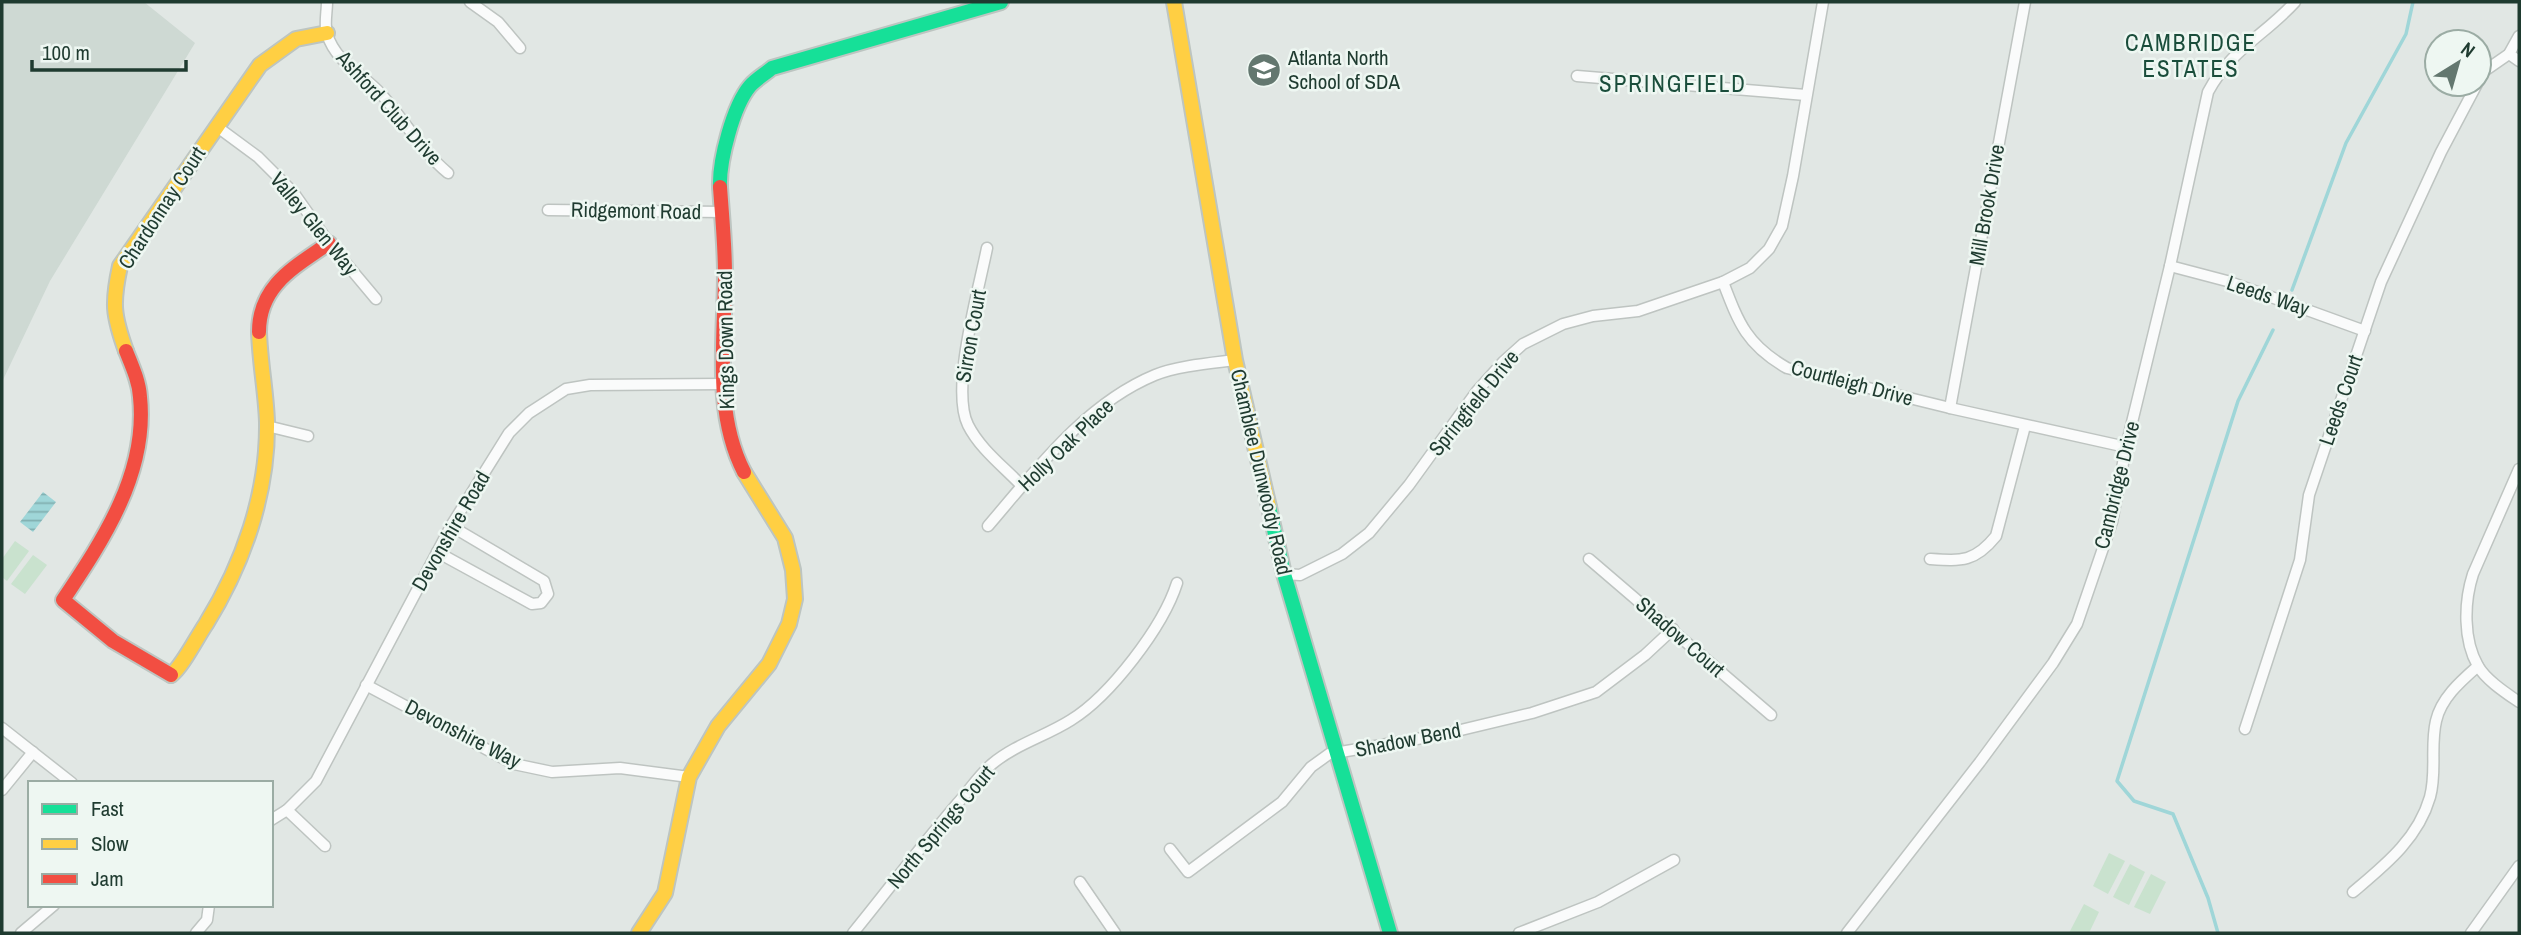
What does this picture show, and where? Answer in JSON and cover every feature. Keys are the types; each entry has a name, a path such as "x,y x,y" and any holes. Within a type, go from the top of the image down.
{"street":[{"name":"Ashford Club Drive","path":"327,2 327,33 339,56 381,93 430,158 448,173"},
{"path":"470,2 498,22 520,48"},
{"name":"Kings Down Road","path":"639,933 665,893 689,777 718,726 769,664 789,624 795,598 793,570 785,538 755,492 735,454 728,425 723,384 725,272 720,179 731,124 751,85 772,68 1000,2"},
{"name":"Chamblee Dunwoody Road","path":"1174,2 1235,360 1284,574 1390,933"},
{"name":"Springfield Drive","path":"1284,574 1300,575 1342,554 1369,533 1409,485 1477,391 1523,344 1563,324 1593,316 1637,311 1723,282 1750,268 1769,249 1782,226 1793,176 1823,2"},
{"name":"Mill Brook Drive","path":"1950,408 2025,2"},
{"name":"Cambridge Drive","path":"1847,933 1980,762 2053,663 2077,624 2112,522 2126,447 2170,266 2208,92 2219,71 2235,54 2285,13 2294,2"},
{"name":"Chardonnay Court","path":"327,33 296,39 260,65 120,266 113,297 117,321 131,359 140,396 141,438 127,492 83,571 63,600 113,641 172,676 225,593 251,528 263,471 267,426 259,323 265,299 286,275 329,243"},
{"name":"Leeds Court","path":"2493,65 2509,54 2519,36"},
{"path":"2509,54 2519,61"},
{"path":"1577,76 1805,95"},
{"name":"Leeds Court","path":"2245,729 2300,560 2309,495 2381,282 2441,152 2470,98"},
{"name":"Valley Glen Way","path":"216,126 258,157 293,192 329,243 376,299"},
{"name":"Ridgemont Road","path":"548,210 723,212"},
{"name":"Sirron Court","path":"987,248 964,362 961,396 966,422 976,439 1022,486"},
{"name":"Leeds Way","path":"2170,266 2227,281 2365,331"},
{"name":"Courtleigh Drive","path":"1723,282 1738,323 1769,358 1787,368 2025,426 2126,447"},
{"name":"Holly Oak Place","path":"988,526 1046,459 1102,404 1158,373 1235,360"},
{"name":"Devonshire Road","path":"273,819 287,810 316,781 451,526 509,433 529,413 566,389 590,384 723,384"},
{"path":"267,426 308,436"},
{"path":"1930,559 1970,559 1986,549 1996,537 2025,426"},
{"path":"2519,468 2469,587 2467,615 2469,642 2478,666 2519,702"},
{"path":"437,552 532,604 541,603 548,594 544,581 451,526"},
{"name":"Shadow Court","path":"1588,559 1771,715"},
{"name":"North Springs Court","path":"853,933 941,822 991,765 1031,739 1070,721 1098,701 1122,673 1170,605 1177,583"},
{"name":"Shadow Bend","path":"1170,849 1188,872 1282,802 1311,767 1329,754 1440,735 1532,713 1597,692 1645,655 1673,629"},
{"path":"2353,892 2396,855 2423,815 2430,797 2435,769 2436,722 2442,705 2461,681 2478,666"},
{"name":"Devonshire Way","path":"366,685 514,764 552,772 620,768 689,777"},
{"path":"2,728 69,781"},
{"path":"2,790 33,752"},
{"path":"287,810 325,846"},
{"path":"1519,933 1598,902 1674,860"},
{"path":"2471,933 2519,866"},
{"path":"1080,882 1115,933"},
{"path":"21,933 52,907"},
{"path":"195,933 207,920 209,907"}],"shaded area":[{"path":"2,2 144,2 195,43 50,281 2,382"}],"green space":[{"path":"15,541 29,551 7,581 2,577 2,559"},
{"path":"33,555 47,565 25,594 11,584"},
{"path":"2109,853 2125,861 2108,894 2093,886"},
{"path":"2130,864 2145,872 2129,905 2113,897"},
{"path":"2151,874 2166,882 2150,914 2134,907"},
{"path":"2084,904 2099,912 2089,933 2069,933"}],"water":[{"path":"43,492 56,502 33,532 20,522"}],"waterway":[{"path":"2292,290 2346,143 2406,34 2413,2"},
{"path":"2218,933 2208,898 2173,814 2134,801 2117,781 2238,401 2273,330"}],"traffic: fast":[{"path":"720,187 725,149 738,107 750,86 772,68 1001,2"},
{"path":"1269,507 1284,574 1390,933"}],"traffic: slow":[{"path":"1174,2 1235,360 1269,507"},
{"path":"126,351 115,309 120,266 260,65 296,39 327,33"},
{"path":"171,675 180,665 219,601 242,553 258,502 267,422 259,332"},
{"path":"639,933 665,893 689,777 718,726 769,664 789,624 795,599 793,570 785,538 744,472"}],"traffic: jam":[{"path":"720,187 725,263 724,400 734,449 744,472"},
{"path":"259,332 265,302 272,290 292,269 329,243"},
{"path":"126,351 139,391 141,425 137,452 130,479 107,529 63,600 113,641 171,675"}],"place":[{"name":"Atlanta North School of SDA","path":"1264,70"}],"district":[{"name":"CAMBRIDGE ESTATES","path":"2191,56"},
{"name":"SPRINGFIELD","path":"1673,84"}]}
